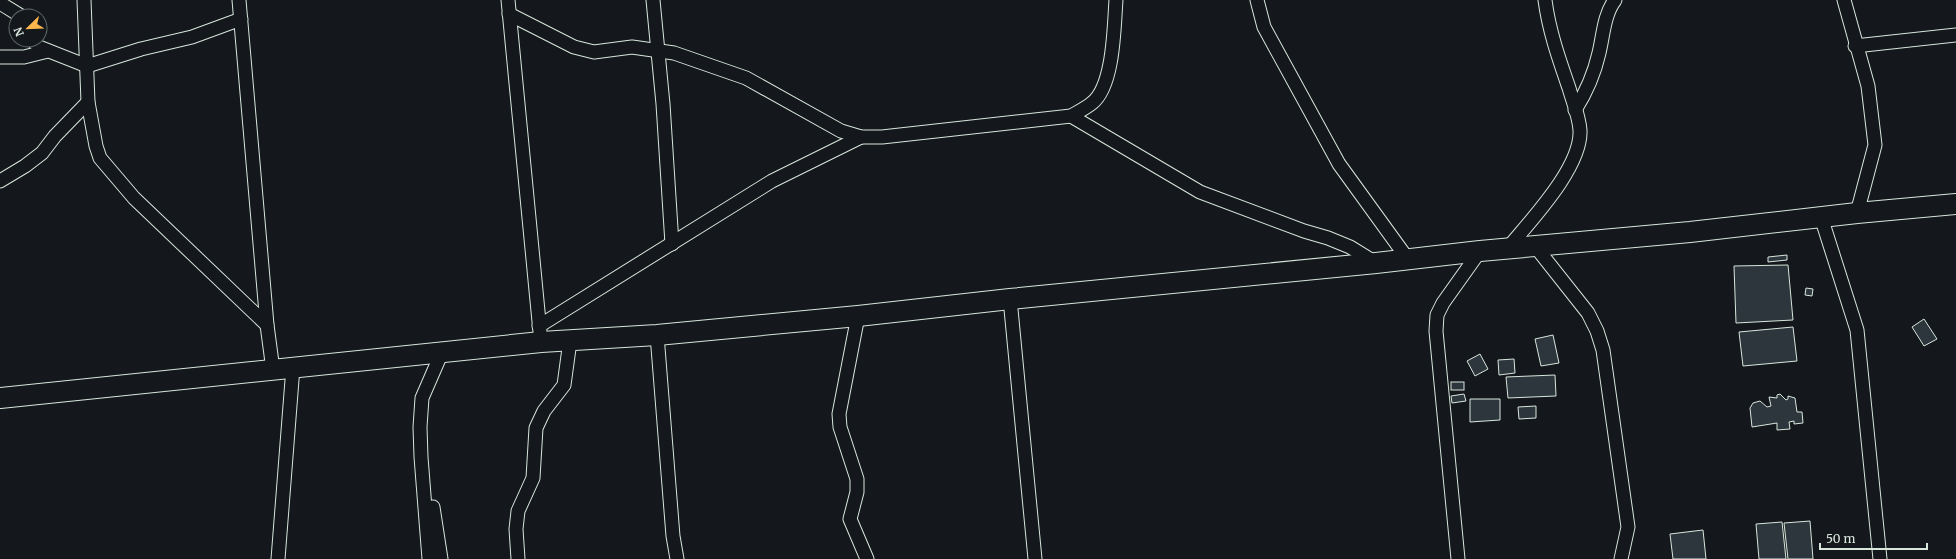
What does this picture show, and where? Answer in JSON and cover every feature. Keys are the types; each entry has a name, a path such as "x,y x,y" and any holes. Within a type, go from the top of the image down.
{"main road":[{"path":"0,398 442,352 540,334 570,341 657,335 1376,263 1407,258 1690,232 1857,213 1956,204"}],"street":[{"path":"84,0 88,102 96,146 104,164 134,198 267,325"},
{"path":"239,0 267,325 273,370"},
{"path":"508,0 540,334 672,244 772,181 861,137"},
{"path":"654,0 672,244"},
{"path":"509,14 574,47 594,52 632,47 674,53 746,78 841,132 861,137 882,137 1071,116 1093,103 1106,82 1112,48 1116,0"},
{"path":"1257,0 1264,27 1339,164 1407,258"},
{"path":"1508,248 1559,185 1574,157 1580,131 1576,110 1548,24 1545,0"},
{"path":"1576,110 1588,90 1599,54 1608,16 1614,0"},
{"path":"1844,0 1855,46 1868,86 1875,145 1857,213"},
{"path":"42,48 87,66 140,49 192,37 241,19"},
{"path":"1855,46 1956,35"},
{"path":"0,57 24,57 48,50"},
{"path":"0,181 25,166 42,153 55,136 88,102"},
{"path":"1071,116 1200,192 1304,231 1328,238 1350,247 1376,263"},
{"path":"1821,217 1856,330 1880,559"},
{"path":"1534,246 1588,313 1597,331 1603,350 1628,527 1621,559"},
{"path":"1458,559 1436,320 1443,302 1480,251"},
{"path":"1010,299 1035,559"},
{"path":"858,316 839,414 840,427 857,479 857,492 850,519 867,559"},
{"path":"657,335 673,536 677,559"},
{"path":"518,559 516,529 518,511 533,478 536,428 544,411 564,385 570,341"},
{"path":"430,559 421,457 422,398 442,352"},
{"path":"278,559 293,367"},
{"path":"421,457 426,467 429,480 441,559"}],"building":[{"path":"1787,255 1787,260 1768,262 1768,257"},
{"path":"1788,265 1793,320 1736,323 1734,266"},
{"path":"1806,288 1813,289 1812,296 1805,295"},
{"path":"1924,319 1937,339 1924,346 1912,327"},
{"path":"1793,327 1797,361 1743,366 1739,332"},
{"path":"1553,335 1559,363 1541,366 1535,339"},
{"path":"1480,354 1488,369 1475,376 1467,361"},
{"path":"1514,359 1515,373 1499,375 1498,360"},
{"path":"1555,375 1556,396 1508,398 1506,377"},
{"path":"1451,382 1464,382 1464,390 1451,390"},
{"path":"1464,394 1466,401 1452,403 1451,396"},
{"path":"1780,394 1786,400 1788,399 1788,396 1795,398 1797,412 1802,412 1803,423 1794,424 1794,421 1789,422 1790,429 1777,430 1777,423 1752,427 1750,408 1753,403 1760,401 1767,407 1771,406 1769,397 1777,398 1777,395"},
{"path":"1470,399 1500,399 1500,420 1470,422"},
{"path":"1536,406 1536,418 1519,419 1518,407"},
{"path":"1810,521 1813,559 1788,559 1784,523"},
{"path":"1782,522 1786,559 1759,559 1756,524"},
{"path":"1703,530 1706,559 1673,559 1670,534"}]}
